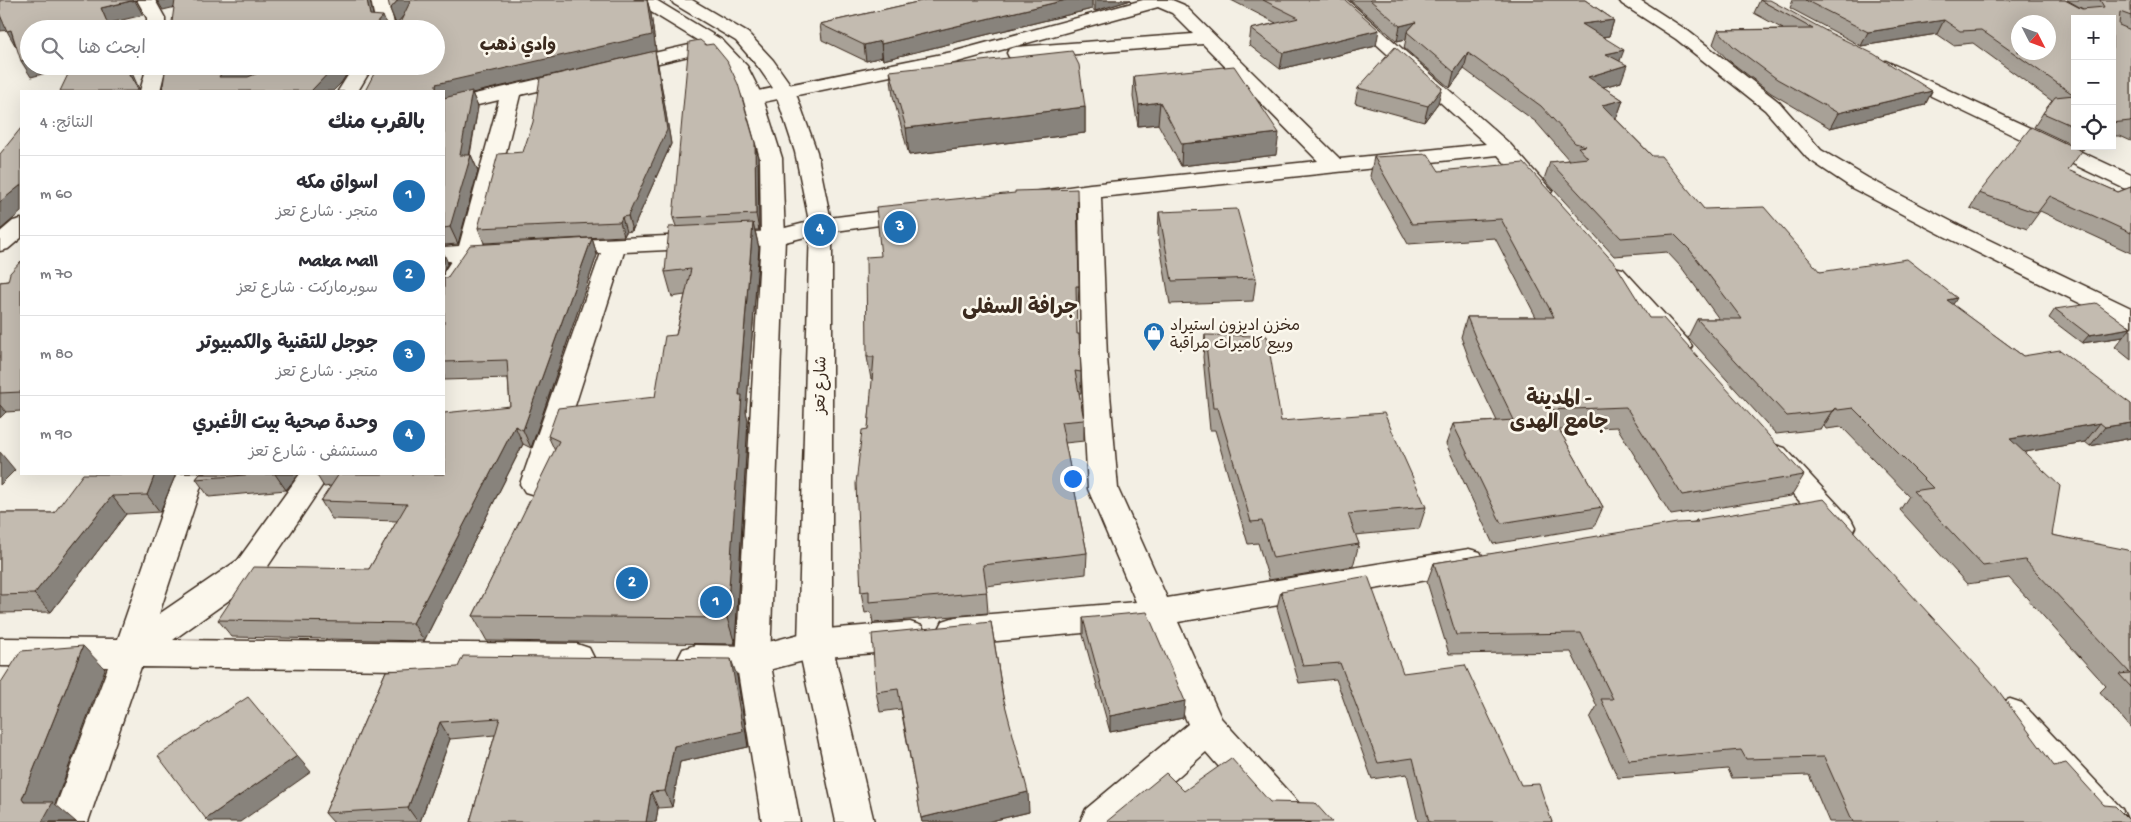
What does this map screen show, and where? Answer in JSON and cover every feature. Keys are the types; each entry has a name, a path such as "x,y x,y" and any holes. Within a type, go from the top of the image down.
{"street":[{"path":"146,0 156,20"},
{"path":"380,0 384,20"},
{"path":"644,0 716,44 740,70 753,98 771,158 773,238 753,660 781,822"},
{"name":"شارع تعز","path":"680,0 742,37 766,64 785,90 806,152 821,226 815,644 854,822"},
{"path":"753,98 954,57 1158,0 1178,8 1335,166"},
{"path":"1337,0 1503,148 1556,208"},
{"path":"1628,0 1682,35 1772,106 1814,154 1860,183 2131,318"},
{"path":"954,57 1206,38"},
{"path":"445,107 716,44"},
{"path":"1866,58 2131,183"},
{"path":"150,90 154,75"},
{"path":"349,90 358,75"},
{"path":"445,288 469,252 511,91"},
{"path":"1022,199 1090,190 1503,148"},
{"path":"1090,190 1094,358 1103,489 1208,730 1292,822"},
{"path":"445,254 773,238 821,226 936,211"},
{"path":"0,244 20,227"},
{"path":"535,484 615,245"},
{"path":"1595,252 1694,363"},
{"path":"1760,437 1804,507 1858,547"},
{"path":"69,822 130,652 190,475"},
{"path":"130,652 249,569 314,475"},
{"path":"664,659 753,660 815,644 1156,613 1497,557"},
{"path":"0,652 605,658"},
{"path":"1997,699 2109,822"},
{"path":"1099,822 1208,730"}],"building":[{"path":"0,0 135,0 101,8 106,20 20,20 20,58 11,30 7,31 0,15"},
{"path":"175,0 367,0 370,15 383,16 379,20 172,20"},
{"path":"388,0 398,0 390,9"},
{"path":"411,0 647,0 652,35 436,84 436,90 366,90 373,75 445,75 445,20 401,20"},
{"path":"926,0 1066,0 881,44 881,41 864,45 820,24"},
{"path":"1263,0 1345,0 1379,30 1283,53 1251,29 1299,18"},
{"path":"1370,0 1585,0 1614,20 1582,24 1624,50 1606,54 1627,65 1588,77 1623,100 1602,105 1652,156 1661,156 1704,209 1764,207 1820,272 1907,259 1957,298 1947,300 2023,356 2060,350 2131,404 2131,423 2105,427 2100,423 2010,439 2060,486 2052,535 2128,550 2131,553 2131,687 2119,674 2130,673 2025,560 1983,566 1913,491 1933,488 1853,408 1838,410 1835,408 1832,411 1787,416 1697,319 1742,319 1690,250 1674,234 1621,238 1550,162 1588,158 1578,147 1586,146 1575,143 1541,106 1468,53 1454,72 1407,32 1416,22 1400,26"},
{"path":"1760,0 1770,0 1830,33 1874,54 1932,91 1838,113 1777,79 1733,46 1718,30 1813,29"},
{"path":"1805,0 2065,0 2082,9 2104,7 2100,0 2131,0 2131,16 2120,12 2119,25 2131,30 2131,122 2116,123 2116,15 2071,15 2071,93 2024,60 2056,60 2056,15 2011,15 2011,51 1981,30 1960,31 1944,20 1868,32"},
{"path":"700,40 706,45 713,44 727,61 738,84 755,143 756,214 673,218 689,42"},
{"path":"1395,47 1442,88 1428,106 1358,88"},
{"path":"655,51 667,130 628,216 622,217 620,222 478,228 498,154 523,152 533,122 540,78"},
{"path":"1072,51 1079,65 1085,107 906,128 890,71"},
{"path":"1234,66 1279,133 1182,144 1160,102 1139,105 1134,76"},
{"path":"68,75 129,75 138,90 60,90"},
{"path":"165,75 248,77 253,75 326,75 312,90 162,90"},
{"path":"472,91 460,155 471,155 450,227 445,228 445,98"},
{"path":"2071,95 2071,125 2043,113 2055,97"},
{"path":"2031,127 2071,146 2071,150 2082,151 2068,170 2118,192 2131,187 2131,233 2050,196 2037,213 1979,193"},
{"path":"20,129 20,186 0,202 0,154"},
{"path":"1428,154 1439,171 1524,163 1616,265 1649,318 1663,318 1804,475 1682,495 1626,407 1548,410 1603,507 1501,523 1453,424 1514,420 1481,352 1467,317 1554,317 1501,219 1412,224 1374,157"},
{"path":"1077,189 1079,286 1076,286 1077,334 1079,334 1081,372 1075,371 1084,420 1061,422 1087,553 983,565 987,592 869,602 869,591 861,592 856,484 862,430 868,429 874,357 867,357 866,257 881,256 876,207 1015,193 1015,191"},
{"path":"1237,209 1256,278 1172,281 1159,212"},
{"path":"753,223 739,395 742,395 727,618 473,616 559,441 548,436 558,408 655,397 665,336 676,335 691,269 665,272 669,227"},
{"path":"592,238 523,430 515,426 413,623 218,620 253,567 369,569 407,504 321,501 338,475 445,475 445,413 510,406 507,360 445,362 445,278 447,278 470,245"},
{"path":"20,262 20,392 0,393 0,282 8,281 10,273"},
{"path":"2096,303 2131,328 2089,335 2055,309"},
{"path":"1205,335 1267,336 1281,421 1384,413 1426,507 1348,514 1359,544 1273,558 1262,521 1251,522 1218,408 1213,408"},
{"path":"82,475 155,475 147,495 112,496 34,594 0,595 0,513 54,513"},
{"path":"199,475 245,475 196,479"},
{"path":"1824,499 1995,686 2054,766 2066,763 2104,805 2115,806 2131,822 1853,822 1824,757 1746,759 1741,750 1629,760 1601,699 1613,699 1581,633 1456,635 1434,563 1677,523 1698,522 1696,520"},
{"path":"1368,576 1403,673 1465,665 1521,785 1539,784 1552,822 1429,822 1413,758 1378,763 1340,663 1303,666 1281,591"},
{"path":"1147,612 1185,701 1110,716 1083,618"},
{"path":"991,622 1003,697 1028,792 921,818 898,689 876,692 872,634"},
{"path":"83,646 22,799 24,802 53,802 42,822 0,822 0,684 21,651"},
{"path":"463,656 731,659 743,731 674,746 665,791 651,792 646,822 470,822 500,718 440,722 408,808 325,813 386,671 458,667"},
{"path":"248,697 297,756 206,819 158,756"},
{"path":"1231,758 1270,802 1315,803 1332,822 1106,822 1166,773 1184,791"}],"place":[{"name":"جوجل للتقنية والكمبيوتر","path":"900,227"},
{"name":"وحدة صحية بيت الأغبري","path":"820,230"},
{"name":"مخزن اديزون استيراد وبيع كاميرات مراقبة","path":"1154,352"},
{"name":"Maka Mall","path":"632,583"},
{"name":"اسواق مكه","path":"716,602"}],"district":[{"name":"وادي ذهب","path":"518,44"},
{"name":"جرافة السفلى","path":"1020,306"},
{"name":"المدينة - جامع الهدى","path":"1559,409"}]}
